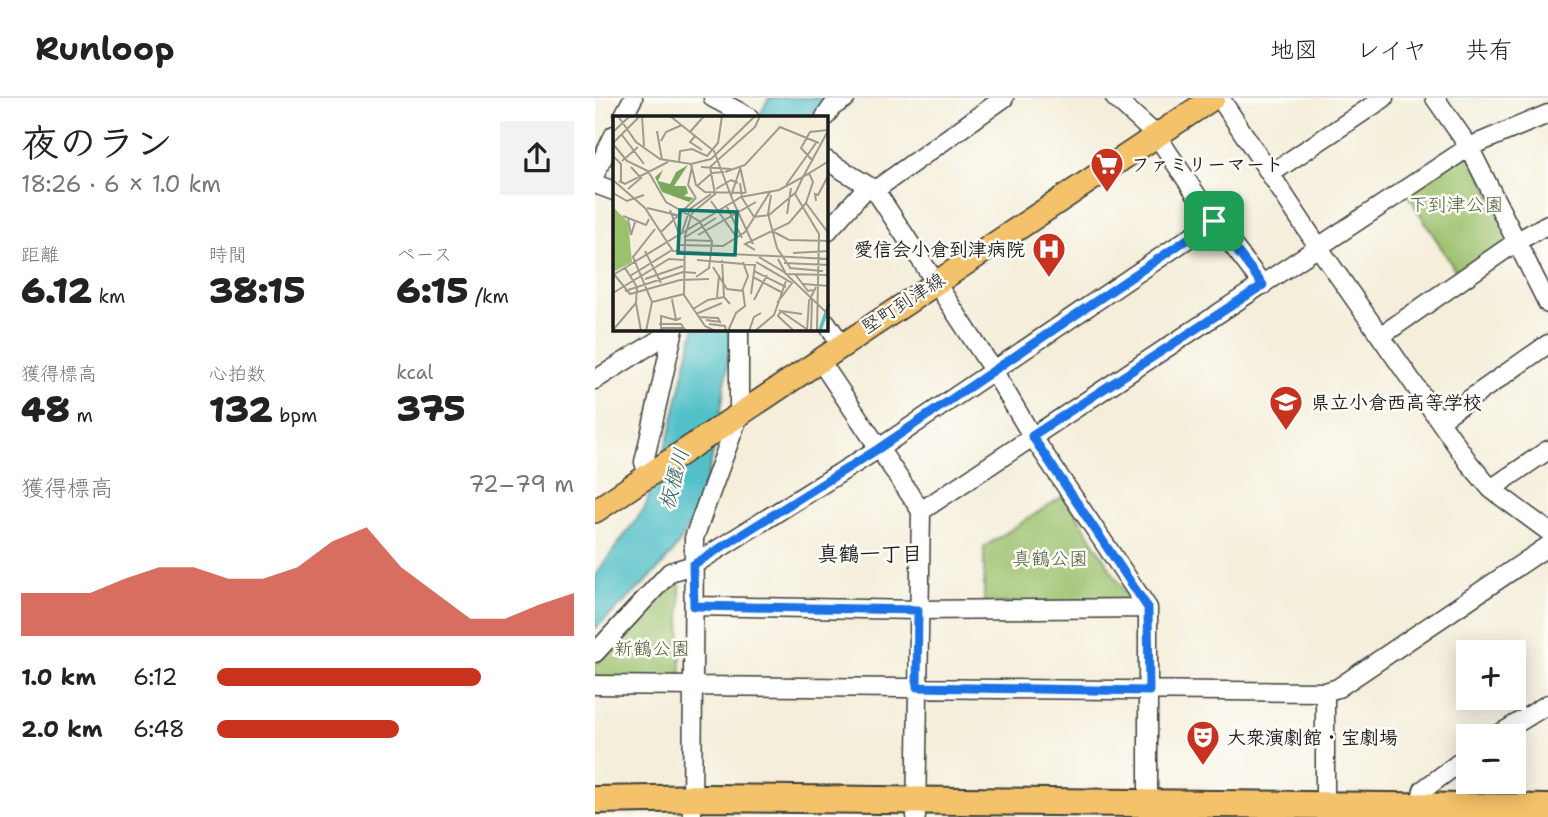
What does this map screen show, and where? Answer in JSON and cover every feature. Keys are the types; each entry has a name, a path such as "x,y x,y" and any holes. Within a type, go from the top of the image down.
{"highway":[{"path":"595,800 692,810"},
{"path":"595,813 692,810 919,813 1149,809 1325,811 1420,806 1548,808"}],"main road":[{"name":"堅町到津線","path":"1153,130 1188,98"},
{"name":"堅町到津線","path":"596,505 650,463 819,359 933,276 1153,130 1213,98"},
{"name":"堅町到津線","path":"830,329 933,276"},
{"name":"堅町到津線","path":"734,410 828,331"}],"street":[{"path":"624,116 633,98"},
{"path":"713,98 741,111"},
{"path":"826,116 832,107 846,98"},
{"path":"828,231 872,188 1004,98"},
{"path":"1115,98 1153,130 1214,221 1263,285"},
{"path":"1220,98 1319,248 1491,489 1548,531"},
{"path":"1270,174 1384,98"},
{"path":"1435,98 1469,147 1548,304"},
{"path":"921,511 1469,147 1548,114"},
{"path":"595,174 613,137"},
{"path":"828,161 872,188 933,276 1032,436 1148,608 1149,809"},
{"path":"595,184 613,191"},
{"path":"595,653 670,572 693,565 878,449 1214,221"},
{"path":"1382,335 1516,242 1548,224"},
{"path":"595,380 671,331"},
{"path":"650,463 674,331"},
{"path":"692,810 693,565 697,524 734,410 740,331"},
{"path":"1440,419 1548,344"},
{"path":"819,359 921,511 917,687 919,813"},
{"path":"1491,489 1548,450"},
{"path":"595,685 1325,692 1338,688 1548,546"},
{"path":"694,606 918,610 1148,608"},
{"path":"1325,692 1325,811"},
{"path":"1516,724 1548,704"},
{"path":"1420,806 1423,790 1456,765"}],"green space":[{"name":"下到津公園","path":"1469,150 1516,247 1462,281 1407,193"},
{"name":"真鶴公園","path":"1065,495 1128,598 1123,605 984,603 984,547"},
{"name":"新鶴公園","path":"680,577 681,680 595,678 595,666"}],"water":[{"path":"769,98 834,98 810,116 760,116"},
{"name":"板櫃川","path":"694,331 733,331 714,449 697,508 684,534 660,568 595,629 595,575 645,508 671,429"}],"place":[{"name":"ファミリーマート","path":"1107,194"},
{"name":"愛信会小倉到津病院","path":"1049,279"},
{"name":"県立小倉西高等学校","path":"1286,432"},
{"name":"大衆演劇館・宝劇場","path":"1203,767"}],"district":[{"name":"真鶴一丁目","path":"870,554"}],"route":[{"path":"1214,221 1263,285 1032,436 1148,608 1149,691 917,687 918,610 694,606 693,565 878,449 1214,221"}]}
